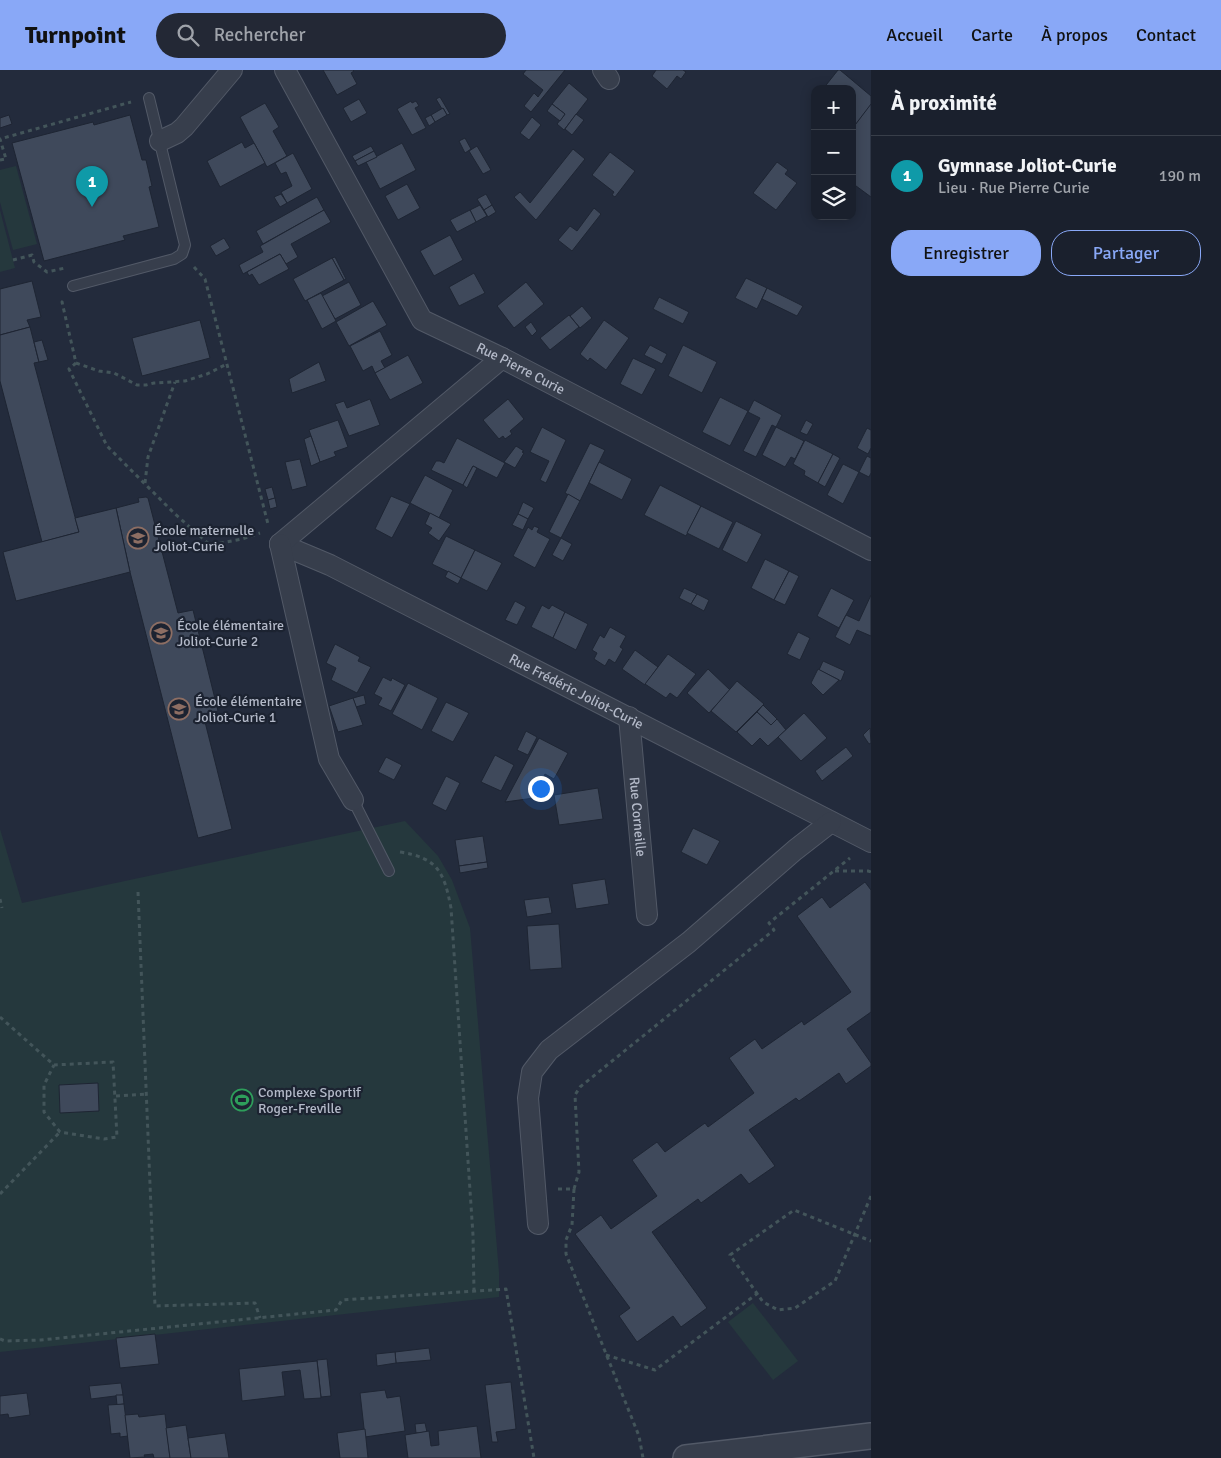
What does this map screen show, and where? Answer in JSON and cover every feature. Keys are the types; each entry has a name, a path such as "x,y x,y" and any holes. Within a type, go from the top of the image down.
{"street":[{"path":"160,141 184,127 232,70"},
{"name":"Rue Pierre Curie","path":"285,70 422,320 502,358 871,550"},
{"path":"352,800 329,759 275,537 502,358"},
{"name":"Rue Frédéric Joliot-Curie","path":"275,537 870,842"},
{"name":"Rue Corneille","path":"629,717 647,915"},
{"path":"538,1224 528,1098 532,1072 549,1050 689,942 795,850 831,822"},
{"path":"686,1458 871,1436"}],"lane":[{"path":"73,286 174,260 182,254 185,245 184,236 149,98"},
{"path":"352,800 389,871"}],"path":[{"path":"0,160 6,158 0,139 149,98"},
{"path":"76,363 69,369 107,446 175,514 210,545 242,539 275,537 205,279 182,254"},
{"path":"13,260 32,255 34,262 47,272 66,268"},
{"path":"73,286 62,302 76,363"},
{"path":"76,363 99,371 114,373 137,385 185,381 207,374 227,364"},
{"path":"145,483 148,457 175,382"},
{"path":"643,1458 639,1436 566,1254 566,1240 572,1225 574,1189 579,1172 575,1095 580,1087 774,930 768,923 870,842"},
{"path":"379,851 399,852 422,857 437,868 446,883 452,918 473,1235 474,1291"},
{"path":"834,871 868,870 871,872"},
{"path":"138,892 155,1306 255,1303 260,1318"},
{"path":"0,899 2,908"},
{"path":"0,1018 54,1065 113,1062 117,1138 60,1132 44,1112 44,1085 54,1065"},
{"path":"116,1096 146,1094"},
{"path":"0,1194 60,1132"},
{"path":"535,1188 574,1189"},
{"path":"871,1196 855,1235 835,1281 795,1308 778,1310 763,1302 730,1255 794,1210 855,1235 871,1241"},
{"path":"0,1339 5,1341 41,1340 336,1310 342,1300 506,1289 534,1458"},
{"path":"606,1355 655,1370 758,1293"}],"green space":[{"path":"16,166 37,244 13,250 0,202 0,170"},
{"path":"0,210 15,268 0,272"},
{"name":"Complexe Sportif Roger-Freville","path":"405,821 438,856 452,880 470,928 499,1272 499,1297 0,1352 0,829 22,903"},
{"path":"753,1303 798,1361 773,1380 728,1322"}],"building":[{"path":"323,70 353,70 351,73 357,84 337,95"},
{"path":"526,70 565,70 531,112 524,106 534,93 538,97 543,90 523,74"},
{"path":"656,70 683,70 686,72 681,79 677,76 667,89 652,76"},
{"path":"840,70 871,96 871,105 856,124 856,85 826,85"},
{"path":"569,83 588,99 564,130 557,124 565,114 552,104"},
{"path":"440,97 450,114 447,115 436,99"},
{"path":"359,99 367,113 351,122 343,108"},
{"path":"411,101 412,103 416,101 419,106 415,108 426,128 412,135 397,109"},
{"path":"265,103 279,127 273,131 287,156 267,167 240,117"},
{"path":"552,104 565,114 560,121 547,111"},
{"path":"871,104 871,197 856,186 856,124"},
{"path":"443,108 447,115 435,122 431,115"},
{"path":"576,114 584,120 572,135 565,129"},
{"path":"9,115 12,124 0,128 0,118"},
{"path":"130,115 142,160 146,160 152,186 149,187 159,227 123,236 125,240 44,261 12,143 93,122 94,125"},
{"path":"431,115 435,122 429,126 425,118"},
{"path":"532,117 541,125 529,140 520,133"},
{"path":"465,138 471,149 465,153 459,141"},
{"path":"242,142 245,148 254,143 265,163 220,187 207,161"},
{"path":"402,143 416,170 380,189 366,162"},
{"path":"371,146 374,151 355,161 352,156"},
{"path":"477,146 491,170 483,174 469,151"},
{"path":"573,149 585,159 536,220 514,197 520,192 530,203"},
{"path":"374,151 377,157 358,166 355,161"},
{"path":"610,152 635,171 615,197 612,195 614,192 592,175"},
{"path":"293,153 312,189 287,203 281,192 292,186 286,172 281,174 275,163"},
{"path":"777,162 788,170 785,174 797,183 776,210 753,193"},
{"path":"407,184 420,208 398,220 385,196"},
{"path":"281,194 287,203 280,207 274,197"},
{"path":"486,194 492,205 484,210 477,199"},
{"path":"317,197 324,210 263,244 256,231"},
{"path":"480,205 487,216 476,222 470,210"},
{"path":"492,205 496,212 488,217 484,210"},
{"path":"594,208 601,214 572,251 558,240 570,226 577,231"},
{"path":"324,210 331,222 291,244 298,257 286,264 280,254 243,274 239,265 263,252 260,246"},
{"path":"470,210 476,222 457,232 450,220"},
{"path":"450,235 463,260 434,276 420,251"},
{"path":"224,238 230,248 216,256 210,246"},
{"path":"280,254 289,269 259,285 252,274 249,276 247,272"},
{"path":"335,257 346,279 344,280 332,258"},
{"path":"332,258 344,280 305,301 293,279"},
{"path":"474,273 485,293 459,306 449,287"},
{"path":"746,278 767,288 757,309 735,298"},
{"path":"32,281 41,317 27,320 30,327 0,335 0,289"},
{"path":"349,282 361,305 335,319 322,296"},
{"path":"526,282 544,304 514,328 497,306"},
{"path":"767,288 803,306 797,316 762,299"},
{"path":"321,293 336,321 322,329 307,300"},
{"path":"659,297 689,312 683,324 653,309"},
{"path":"373,301 387,325 349,346 336,322"},
{"path":"582,306 592,318 580,328 570,316"},
{"path":"569,315 579,327 550,350 540,338"},
{"path":"200,320 210,358 142,376 132,338"},
{"path":"604,320 629,338 606,370 590,358 588,361 580,354"},
{"path":"531,322 537,331 532,336 525,327"},
{"path":"30,327 39,362 34,363 79,532 42,542 0,381 0,335"},
{"path":"380,331 392,355 381,361 385,368 375,373 372,366 363,371 350,346"},
{"path":"42,340 48,360 39,362 34,342"},
{"path":"650,345 667,354 662,364 644,355"},
{"path":"683,345 717,362 702,393 668,376"},
{"path":"408,355 423,383 390,400 375,373"},
{"path":"633,358 656,369 642,395 620,384"},
{"path":"319,362 326,381 292,393 289,379"},
{"path":"720,397 748,411 730,446 702,432"},
{"path":"370,399 380,425 349,436 335,404 344,401 347,408"},
{"path":"508,399 524,419 510,431 512,434 505,439 503,436 499,439 483,420"},
{"path":"754,400 782,415 776,427 772,425 756,457 743,451 760,418 748,412"},
{"path":"338,420 348,447 334,452 336,456 320,462 309,430"},
{"path":"806,420 813,424 807,435 800,432"},
{"path":"542,427 566,440 546,483 540,480 549,461 530,452"},
{"path":"776,427 804,441 795,459 791,457 785,467 762,455"},
{"path":"867,428 871,430 871,448 868,454 857,448"},
{"path":"311,436 320,462 311,466 304,439"},
{"path":"457,438 505,463 497,478 473,466 463,485 431,470 436,461 444,463"},
{"path":"805,440 833,454 818,483 804,475 805,471 793,464"},
{"path":"590,443 605,450 580,501 565,493"},
{"path":"516,446 524,451 522,452 524,453 515,468 504,462"},
{"path":"833,454 840,458 825,487 818,483"},
{"path":"867,456 871,458 871,473 869,477 859,472"},
{"path":"300,459 307,486 292,490 285,462"},
{"path":"599,462 632,479 622,500 589,483"},
{"path":"843,464 859,472 843,504 827,495"},
{"path":"473,466 477,468 467,488 463,485"},
{"path":"425,475 453,490 439,518 410,503"},
{"path":"660,485 701,506 686,536 644,515"},
{"path":"272,487 275,498 268,500 265,489"},
{"path":"568,494 580,501 561,538 549,532"},
{"path":"391,496 410,504 392,538 375,529"},
{"path":"138,498 148,498 178,613 193,610 218,711 203,714 232,829 198,838 130,572 116,508 139,502"},
{"path":"275,498 277,507 270,509 268,500"},
{"path":"523,502 534,508 528,519 518,514"},
{"path":"701,506 733,522 719,549 687,533"},
{"path":"116,508 130,572 16,601 3,552 79,532 75,518"},
{"path":"430,513 451,524 439,541 428,533 432,528 425,524"},
{"path":"518,514 528,519 523,530 512,525"},
{"path":"736,521 762,534 747,563 722,550"},
{"path":"534,526 539,528 537,532 550,539 535,568 513,556 528,527 532,530"},
{"path":"446,536 475,550 461,578 432,564"},
{"path":"561,538 572,544 563,561 552,555"},
{"path":"475,550 502,563 487,591 461,578"},
{"path":"765,559 789,571 774,600 751,588"},
{"path":"448,571 461,578 458,584 445,577"},
{"path":"789,571 799,576 785,605 774,600"},
{"path":"684,588 697,594 691,604 679,598"},
{"path":"831,588 854,600 839,628 817,616"},
{"path":"697,594 709,600 704,611 691,604"},
{"path":"871,595 871,636 857,630 850,645 835,637 846,615 859,621"},
{"path":"515,601 526,607 517,625 505,620"},
{"path":"542,605 549,609 552,605 565,612 553,638 531,627"},
{"path":"565,612 588,624 576,650 553,638"},
{"path":"610,627 626,636 620,647 623,649 615,663 609,659 605,666 594,659 597,653 592,650 600,635 604,638"},
{"path":"798,632 810,638 800,660 787,654"},
{"path":"335,644 360,657 358,661 371,667 357,693 331,680 336,668 326,663"},
{"path":"635,650 658,667 645,685 622,669"},
{"path":"668,654 696,674 677,698 670,693 666,698 645,684"},
{"path":"823,661 845,671 841,681 819,670"},
{"path":"708,669 730,690 709,713 687,693"},
{"path":"818,669 839,680 823,695 811,683"},
{"path":"383,677 391,681 392,678 405,685 391,711 378,705 382,698 374,694"},
{"path":"737,681 764,704 736,732 711,711"},
{"path":"408,683 438,698 422,730 392,714"},
{"path":"364,695 366,704 356,707 353,698"},
{"path":"353,698 363,725 338,732 329,706"},
{"path":"446,702 469,713 453,742 431,731"},
{"path":"763,705 777,719 771,725 757,712"},
{"path":"757,712 771,725 777,719 786,730 768,746 760,738 752,746 737,732"},
{"path":"804,713 827,738 801,761 778,737"},
{"path":"870,728 871,743 869,744 863,735"},
{"path":"526,731 537,737 528,755 517,750"},
{"path":"539,738 568,753 554,779 545,774 534,798 505,802"},
{"path":"846,747 853,756 822,781 815,771"},
{"path":"495,755 514,765 501,791 481,782"},
{"path":"386,757 402,765 394,780 378,772"},
{"path":"446,776 460,783 446,811 432,804"},
{"path":"598,788 603,819 559,825 554,795"},
{"path":"693,828 720,841 707,865 681,852"},
{"path":"483,836 487,862 459,866 455,840"},
{"path":"487,862 488,868 460,873 459,866"},
{"path":"605,879 609,904 576,909 572,884"},
{"path":"865,882 871,890 871,1012 847,1029 871,1063 871,1066 846,1084 839,1073 799,1101 796,1098 749,1130 775,1166 749,1184 741,1174 701,1203 698,1199 652,1232 707,1308 681,1327 673,1316 637,1342 619,1316 630,1308 575,1234 601,1215 611,1229 657,1196 632,1160 657,1142 665,1152 705,1123 708,1127 754,1093 729,1058 755,1039 762,1049 802,1021 804,1025 851,992 797,916 822,897 830,908"},
{"path":"549,897 552,913 527,917 524,900"},
{"path":"559,924 562,968 530,970 527,926"},
{"path":"98,1083 99,1111 60,1113 59,1085"},
{"path":"155,1334 159,1364 120,1368 116,1338"},
{"path":"429,1348 431,1360 396,1363 395,1352"},
{"path":"395,1352 396,1363 377,1366 376,1354"},
{"path":"327,1359 331,1396 321,1397 317,1360"},
{"path":"317,1361 321,1398 304,1399 300,1370 282,1372 285,1396 242,1401 239,1369"},
{"path":"511,1382 516,1429 496,1432 498,1442 492,1442 485,1385"},
{"path":"121,1383 123,1395 91,1399 89,1386"},
{"path":"385,1390 387,1398 400,1396 405,1431 365,1437 360,1393"},
{"path":"27,1393 30,1415 9,1418 8,1414 0,1415 0,1396"},
{"path":"116,1395 123,1395 124,1404 117,1405"},
{"path":"124,1404 128,1436 120,1437 120,1433 111,1434 108,1405"},
{"path":"138,1414 139,1417 165,1414 170,1458 154,1458 153,1454 144,1455 145,1457 130,1458 125,1415"},
{"path":"425,1423 427,1432 416,1433 415,1424"},
{"path":"186,1425 191,1458 170,1458 166,1428"},
{"path":"477,1426 481,1458 408,1458 405,1435 429,1431 431,1446 439,1445 438,1431"},
{"path":"365,1429 368,1458 340,1458 337,1433"},
{"path":"225,1433 229,1458 191,1458 188,1438"}],"place":[{"name":"Gymnase Joliot-Curie","path":"92,207"},
{"name":"École maternelle Joliot-Curie","path":"138,538"},
{"name":"École élémentaire Joliot-Curie 2","path":"161,633"},
{"name":"École élémentaire Joliot-Curie 1","path":"179,709"},
{"name":"Complexe Sportif Roger-Freville","path":"242,1100"}]}
